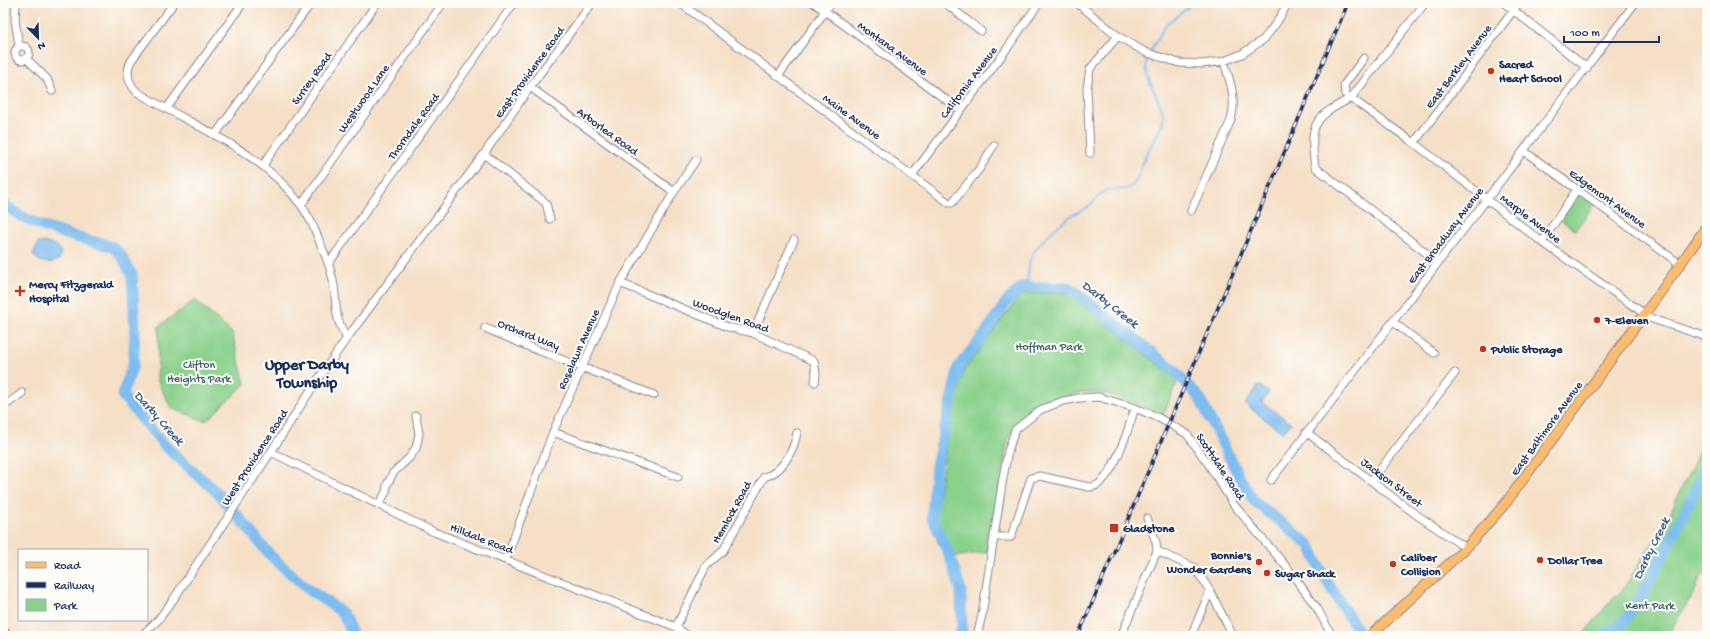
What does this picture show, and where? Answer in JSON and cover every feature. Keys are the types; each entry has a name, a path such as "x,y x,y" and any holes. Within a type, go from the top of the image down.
{"main road":[{"name":"East Baltimore Avenue","path":"1370,636 1466,548 1505,504 1645,314 1707,226"}],"street":[{"path":"16,3 15,20 19,46 25,46 28,49 29,53 26,58 47,79 52,90"},
{"path":"174,3 131,62 127,71 129,82 137,92 216,135 263,165 302,206 329,263 334,286 336,316 340,328 347,338"},
{"path":"167,108 243,3"},
{"path":"216,135 311,3"},
{"name":"Surrey Road","path":"263,165 377,3"},
{"name":"Westwood Lane","path":"302,206 443,3"},
{"name":"Thorndale Road","path":"329,263 514,3"},
{"name":"East Providence Road","path":"484,154 530,87 592,3"},
{"name":"Maine Avenue","path":"680,3 949,202 952,203 980,168 994,145"},
{"name":"Montana Avenue","path":"814,3 960,110"},
{"path":"779,76 831,3"},
{"path":"945,3 981,31"},
{"name":"California Avenue","path":"913,174 1006,50 1039,3"},
{"path":"1077,3 1118,36 1153,55 1179,63 1202,64 1224,62 1242,54 1264,39 1277,22 1288,3"},
{"path":"1425,3 1352,98 1334,107 1320,117 1313,133 1312,148 1315,167 1438,262"},
{"path":"1504,3 1586,68"},
{"name":"East Berkley Avenue","path":"1414,143 1519,3"},
{"name":"East Broadway Avenue","path":"1271,480 1306,432 1393,322 1524,151 1635,3"},
{"path":"1090,153 1087,88 1090,69 1118,36"},
{"path":"1352,98 1345,94 1344,85 1364,58"},
{"path":"1191,211 1234,110 1234,100 1224,62"},
{"name":"Arborlea Road","path":"530,87 674,192"},
{"name":"Marple Avenue","path":"1352,98 1414,143 1542,242 1652,319 1707,338"},
{"name":"Edgemont Avenue","path":"1524,151 1680,264"},
{"path":"484,154 546,203 550,219"},
{"name":"West Providence Road","path":"141,636 158,620 173,600 314,385 347,338 484,154"},
{"name":"Roselawn Avenue","path":"506,559 553,432 620,282 674,192 696,160"},
{"path":"1542,242 1577,189"},
{"path":"753,333 794,240"},
{"name":"Woodglen Road","path":"620,282 728,327 753,333 805,356 814,361 816,374 815,382"},
{"path":"1393,322 1434,353"},
{"name":"Orchard Way","path":"485,328 532,348 654,395"},
{"path":"1372,480 1456,373"},
{"path":"3,408 22,393"},
{"name":"Scottdale Road","path":"976,636 982,615 1008,451 1015,430 1040,410 1063,401 1079,398 1099,397 1136,408 1157,417 1187,434 1234,505 1289,570 1317,608 1332,636"},
{"path":"994,537 1011,537 1031,478 1040,476 1093,487 1101,481 1109,471 1122,448 1136,408"},
{"path":"379,504 386,492 387,485 393,473 409,458 416,448 419,434 416,416"},
{"path":"553,432 678,477"},
{"name":"Jackson Street","path":"1306,432 1414,513 1466,548"},
{"name":"Hemlock Road","path":"676,627 706,566 723,551 764,477 771,476 784,463 796,440 797,433"},
{"name":"Hilldale Road","path":"271,452 434,532 676,627 688,636"},
{"path":"1121,636 1157,551 1156,542 1147,518"},
{"path":"1157,551 1195,568 1210,591 1233,636"},
{"path":"1191,636 1210,591"}],"green space":[{"path":"1578,195 1581,195 1594,205 1575,230 1560,219"},
{"name":"Hoffman Park","path":"1022,293 1069,293 1178,380 1163,415 1134,403 1106,394 1083,392 1053,400 1040,408 1009,435 987,552 952,557 936,516 949,425 964,370"},
{"name":"Clifton Heights Park","path":"195,300 232,333 245,384 206,421 171,408 157,380 159,326"},
{"name":"Kent Park","path":"1707,428 1707,570 1700,578 1695,591 1667,636 1582,636 1607,605 1623,589 1668,519 1694,463"}],"water":[{"path":"44,242 57,246 61,252 59,260 45,262 38,260 35,257 33,254 38,243"},
{"path":"1259,385 1269,392 1262,402 1291,423 1283,433 1245,404"}],"waterway":[{"path":"1150,52 1166,24 1186,9 1191,3"},
{"path":"1027,287 1031,257 1049,235 1073,215 1087,208 1105,191 1127,189 1133,185 1137,178 1147,152 1160,129 1163,118 1161,107 1146,69 1148,56"},
{"name":"Darby Creek","path":"3,203 14,212 40,225 55,231 113,247 121,255 132,275 135,330 133,365 122,395 165,446 221,496 271,556 308,589 343,613 353,636"},
{"name":"Darby Creek","path":"959,636 962,629 961,590 950,557 932,517 936,466 959,366 984,335 1007,301 1022,287 1069,287 1172,368 1199,397 1239,476 1254,501 1310,545 1323,575 1361,636"},
{"name":"Darby Creek","path":"1605,636 1625,620 1647,587 1707,464"}],"railway":[{"path":"1078,636 1348,3"}],"place":[{"name":"Sacred Heart School","path":"1491,71"},
{"name":"Mercy Fitzgerald Hospital","path":"20,291"},
{"name":"7-Eleven","path":"1597,320"},
{"name":"Public Storage","path":"1483,349"},
{"name":"Gladstone","path":"1114,528"},
{"name":"Dollar Tree","path":"1540,560"},
{"name":"Bonnie's Wonder Gardens","path":"1259,562"},
{"name":"Caliber Collision","path":"1393,564"},
{"name":"Sugar Shack","path":"1267,573"}],"district":[{"name":"Upper Darby Township","path":"307,372"}]}
